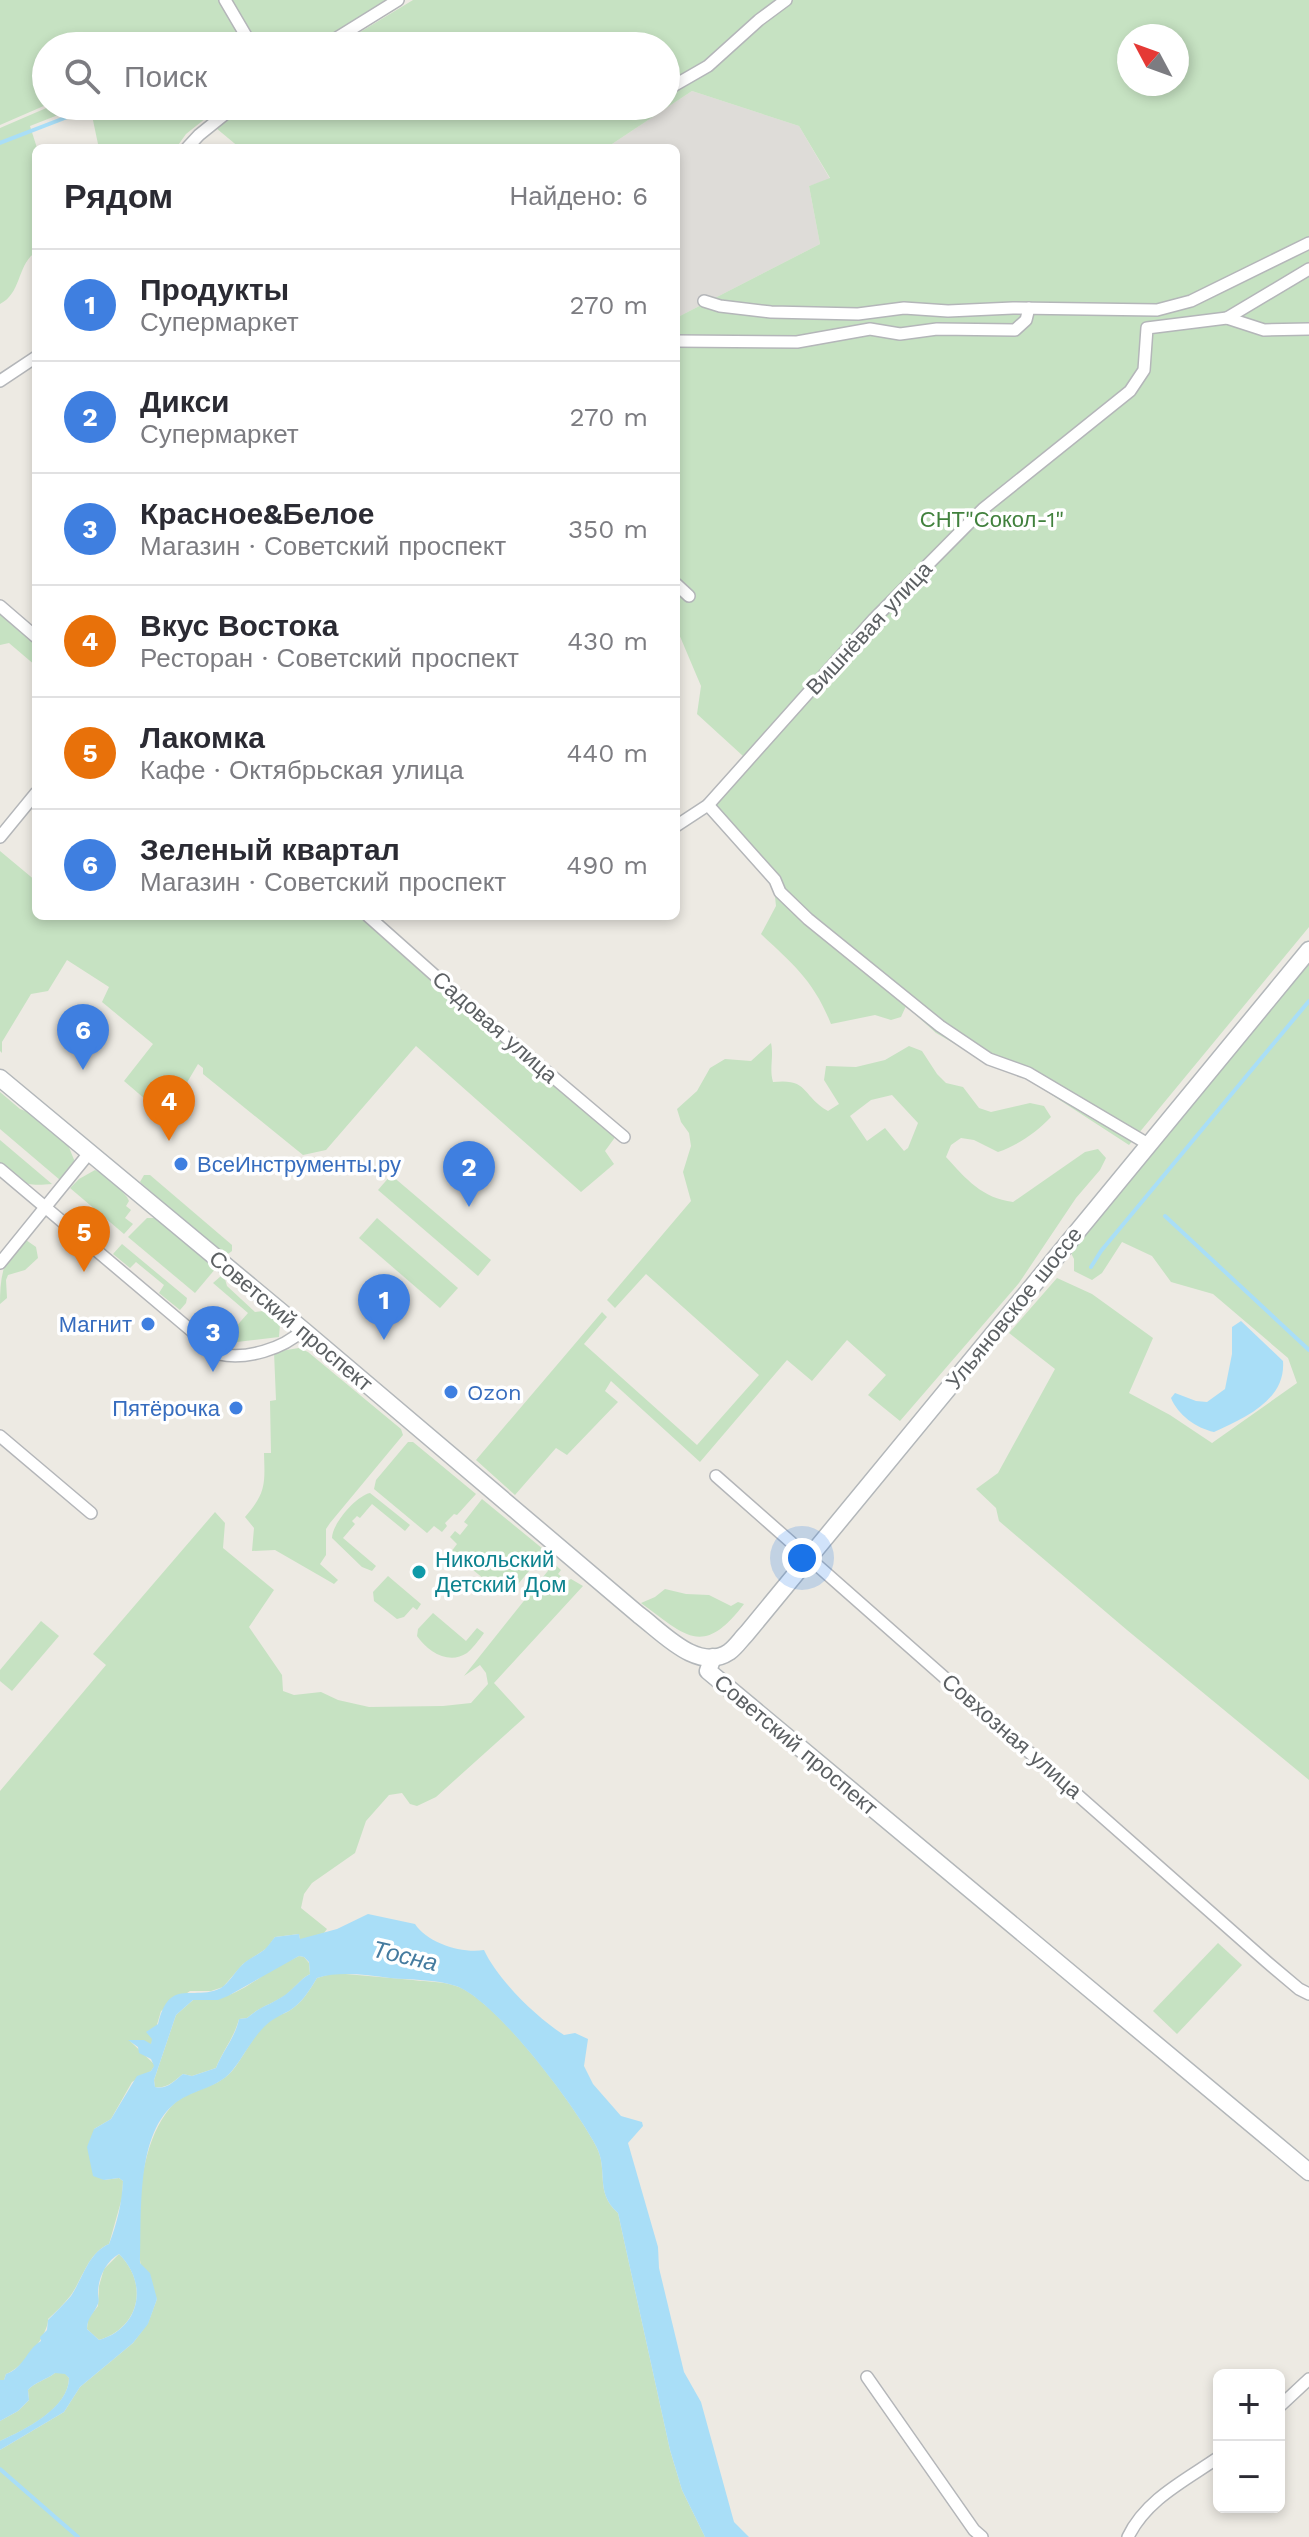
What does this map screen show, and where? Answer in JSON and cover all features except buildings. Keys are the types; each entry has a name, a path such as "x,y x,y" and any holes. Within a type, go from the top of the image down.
{"main road":[{"name":"Ульяновское шоссе","path":"713,1657 733,1648 1309,950"},
{"name":"Советский проспект","path":"0,1078 639,1615 685,1650 701,1658 713,1657 708,1671 1309,2172"}],"street":[{"path":"225,0 244,32"},
{"path":"347,32 398,0"},
{"path":"680,82 708,66 786,0"},
{"path":"192,144 219,120"},
{"path":"704,301 735,309 844,314 904,308 948,311 1029,308 1157,310 1191,301 1309,243"},
{"path":"1227,318 1309,269"},
{"path":"680,341 797,342 870,329 900,334 937,329 1015,330 1026,320 1029,308"},
{"path":"1227,318 1264,330 1309,329"},
{"name":"Вишнёвая улица","path":"680,823 708,805 874,619 983,509 1130,391 1144,370 1147,328 1227,318"},
{"path":"0,381 32,360"},
{"path":"680,588 689,596"},
{"path":"0,606 32,634"},
{"path":"0,837 32,798"},
{"path":"708,805 775,880 780,892 808,919 940,1026 989,1059 1028,1073 1148,1144"},
{"name":"Садовая улица","path":"372,920 624,1137"},
{"path":"0,1263 90,1152"},
{"path":"0,1169 219,1354 230,1356 260,1352 288,1342 303,1330"},
{"path":"0,1436 91,1513"},
{"name":"Совхозная улица","path":"716,1476 1267,1962 1309,1994"},
{"path":"867,2377 974,2530 982,2537"},
{"path":"1285,2401 1309,2379"},
{"path":"1128,2537 1135,2522 1153,2502 1213,2461"}],"shaded area":[{"path":"692,91 799,126 830,179 809,186 820,244 680,316 680,144 612,144 648,120 680,120 680,99"}],"green space":[{"path":"0,0 219,0 238,32 32,32 32,111 0,125"},
{"path":"230,0 390,0 336,32 251,32"},
{"name":"СНТ\"Сокол-1\"","path":"413,0 1309,0 1309,927 1129,1145 1015,1071 988,1063 936,1033 906,1006 901,1017 891,1020 875,1015 831,1024 810,985 761,934 776,906 773,877 705,801 743,756 697,714 701,686 680,636 680,316 820,244 809,186 830,178 799,126 692,91 680,99 680,32 360,32"},
{"path":"32,114 32,120 45,120 30,126 36,144 32,144 32,255 12,293 0,304 0,128"},
{"path":"93,120 204,120 179,144 98,144"},
{"name":"СНТ\"Сокол-1\"","path":"226,120 648,120 612,144 235,144 216,128"},
{"path":"0,612 32,638 32,663 9,643 0,645"},
{"path":"0,851 32,878 32,920 364,920 507,1046 616,1136 605,1151 614,1164 581,1192 416,1046 326,1150 303,1155 203,1074 203,1068 198,1064 179,1096 161,1081 145,1099 124,1081 153,1044 102,1002 109,987 67,960 48,991 31,994 2,1042 2,1053"},
{"path":"1309,961 1309,1780 999,1521 996,1508 976,1489 998,1473 1055,1369 1009,1333 1057,1278 1092,1294 1153,1338 1129,1393 1212,1443 1297,1383 1288,1358 1213,1294 1171,1282 1152,1256 1122,1242 1102,1273 1092,1280 1074,1271 1071,1253"},
{"path":"771,1043 773,1082 799,1085 828,1111 839,1104 824,1080 826,1066 856,1067 885,1060 909,1046 922,1051 946,1083 963,1087 979,1108 991,1112 1030,1103 1044,1106 1051,1117 1040,1128 998,1152 974,1140 961,1138 951,1145 946,1157 953,1165 983,1192 1002,1200 1013,1202 1085,1152 1098,1149 1106,1158 1019,1283 900,1421 868,1395 886,1375 847,1340 812,1381 787,1360 700,1462 611,1381 605,1391 618,1402 567,1455 556,1448 515,1495 476,1460 602,1312 607,1317 584,1344 697,1445 759,1375 646,1274 615,1308 607,1300 691,1201 683,1172 691,1146 689,1133 677,1109 697,1091 710,1068 725,1059 751,1061","holes":["892,1095 918,1123 904,1151 885,1128 867,1141 850,1116 871,1100"]},
{"path":"0,1092 68,1145 75,1162 60,1180 0,1129"},
{"path":"0,1140 52,1184 28,1184 0,1164"},
{"path":"95,1170 108,1176 129,1201 126,1206 131,1210 125,1218 133,1224 124,1234 70,1188"},
{"path":"144,1175 150,1175 232,1245 232,1251 225,1256 140,1182"},
{"path":"391,1175 491,1260 478,1276 378,1190"},
{"path":"147,1218 156,1218 216,1268 195,1293 128,1237"},
{"path":"377,1218 458,1288 440,1308 359,1238"},
{"path":"26,1240 36,1247 38,1258 25,1270 8,1275 7,1298 0,1304 7,1260"},
{"path":"122,1244 187,1298 180,1310 159,1293 164,1285 136,1262 130,1268 113,1254"},
{"path":"221,1276 227,1286 255,1312 263,1311 280,1324 279,1337 228,1343 227,1337 248,1313 213,1283"},
{"path":"299,1348 308,1352 401,1429 403,1435 326,1529 326,1555 320,1564 338,1580 334,1584 275,1550 252,1551 254,1528 245,1517 263,1488 264,1453 271,1453 270,1401 276,1400 274,1352"},
{"path":"408,1442 413,1442 476,1494 445,1523 447,1526 442,1532 434,1526 427,1533 374,1489 376,1480"},
{"path":"370,1493 410,1525 405,1531 372,1504 360,1518 357,1516 352,1521 355,1524 343,1538 376,1566 372,1571 362,1567 332,1538 336,1525 346,1511"},
{"path":"482,1499 543,1549 544,1553 509,1595 505,1596 451,1552 457,1544 450,1537 455,1531 460,1535 468,1525 464,1522"},
{"path":"215,1512 225,1523 223,1548 274,1590 249,1627 282,1675 283,1691 294,1695 321,1692 338,1700 369,1707 471,1703 488,1684 486,1673 480,1665 464,1676 551,1567 547,1562 549,1559 561,1570 558,1574 567,1581 571,1579 583,1586 494,1683 525,1717 436,1797 417,1806 410,1804 402,1793 389,1795 366,1821 355,1853 312,1883 304,1894 301,1908 327,1929 324,1933 300,1940 299,1934 275,1937 267,1948 243,1964 223,1987 211,1991 190,1991 161,2011 151,2045 130,2041 155,2065 151,2071 132,2082 111,2119 94,2129 104,2180 119,2178 123,2181 122,2198 109,2244 96,2253 71,2295 48,2319 44,2333 33,2350 6,2374 4,2380 0,2380 0,1791 106,1665 93,1654"},
{"path":"388,1576 421,1604 417,1610 413,1607 404,1617 397,1619 374,1601 373,1592"},
{"path":"665,1589 709,1595 731,1606 738,1602 744,1604 717,1631 694,1636 670,1625 641,1603"},
{"path":"433,1613 466,1641 477,1628 484,1633 467,1653 453,1658 439,1655 417,1636 418,1629"},
{"path":"41,1621 59,1636 12,1691 0,1681 0,1670"},
{"path":"1218,1943 1242,1965 1177,2034 1153,2011"},
{"path":"299,1956 309,1963 310,1974 286,1995 247,2018 239,2019 216,2068 192,2076 183,2074 167,2086 155,2087 154,2080 176,2015 193,2000 234,1993"},
{"path":"334,1973 445,1983 473,1995 534,2056 586,2128 600,2155 606,2197 618,2213 670,2450 682,2490 705,2537 0,2537 0,2450 64,2412 80,2387 133,2343 148,2323 157,2299 141,2265 140,2201 146,2160 160,2123 176,2102 218,2082 232,2071 266,2023 297,2005 317,1978"},
{"path":"119,2254 134,2278 136,2303 124,2325 99,2340 87,2329 88,2319 98,2306 104,2269"},
{"path":"55,2373 65,2373 69,2378 62,2399 44,2417 0,2441 0,2421 18,2411 29,2400 28,2390 31,2387"}],"water":[{"path":"1241,1321 1283,1361 1282,1375 1278,1387 1261,1406 1214,1432 1188,1420 1171,1398 1175,1393 1207,1402 1225,1389 1232,1354 1232,1327"},
{"name":"Тосна","path":"368,1914 415,1924 428,1937 446,1946 484,1950 508,1985 542,2018 564,2035 575,2033 588,2039 584,2066 593,2084 621,2116 642,2122 643,2126 628,2143 658,2247 659,2268 684,2372 701,2402 734,2522 749,2537 705,2537 682,2490 670,2450 618,2213 606,2197 602,2164 596,2146 534,2057 492,2011 456,1986 431,1981 353,1974 317,1978 297,2005 264,2027 225,2078 173,2105 152,2137 143,2179 140,2263 150,2273 157,2299 148,2324 133,2343 80,2387 64,2412 0,2450 0,2441 44,2417 62,2399 67,2389 69,2378 65,2374 55,2373 31,2387 28,2390 29,2400 18,2411 0,2421 0,2380 17,2368 41,2341 48,2320 71,2296 91,2260 109,2244 112,2236 123,2181 93,2176 87,2147 94,2129 111,2119 137,2076 151,2071 154,2066 151,2059 139,2053 138,2047 128,2040 144,2040 151,2044 152,2039 146,2032 158,2024 169,2000 183,1993 211,1992 221,1988 275,1937 299,1934 300,1939 337,1929","holes":["299,1956 309,1962 310,1974 280,1998 247,2018 239,2019 216,2068 192,2076 183,2074 167,2086 155,2087 154,2080 176,2015 193,2000 218,2000 228,1996","119,2254 134,2278 136,2304 124,2326 99,2340 87,2329 88,2322 98,2303 101,2276 110,2261"]}],"waterway":[{"path":"0,143 59,120"},
{"path":"1091,1267 1101,1251 1309,1001"},
{"path":"1165,1216 1309,1350"},
{"path":"0,2469 78,2537"}],"place":[{"name":"Зеленый квартал","path":"83,1070"},
{"name":"Вкус Востока","path":"169,1141"},
{"name":"ВсеИнструменты.ру","path":"181,1164"},
{"name":"Дикси","path":"469,1207"},
{"name":"Лакомка","path":"84,1272"},
{"name":"Магнит","path":"148,1324"},
{"name":"Продукты","path":"384,1340"},
{"name":"Красное&Белое","path":"213,1372"},
{"name":"Ozon","path":"451,1392"},
{"name":"Пятёрочка","path":"236,1408"},
{"name":"Никольский Детский Дом","path":"419,1572"}]}
